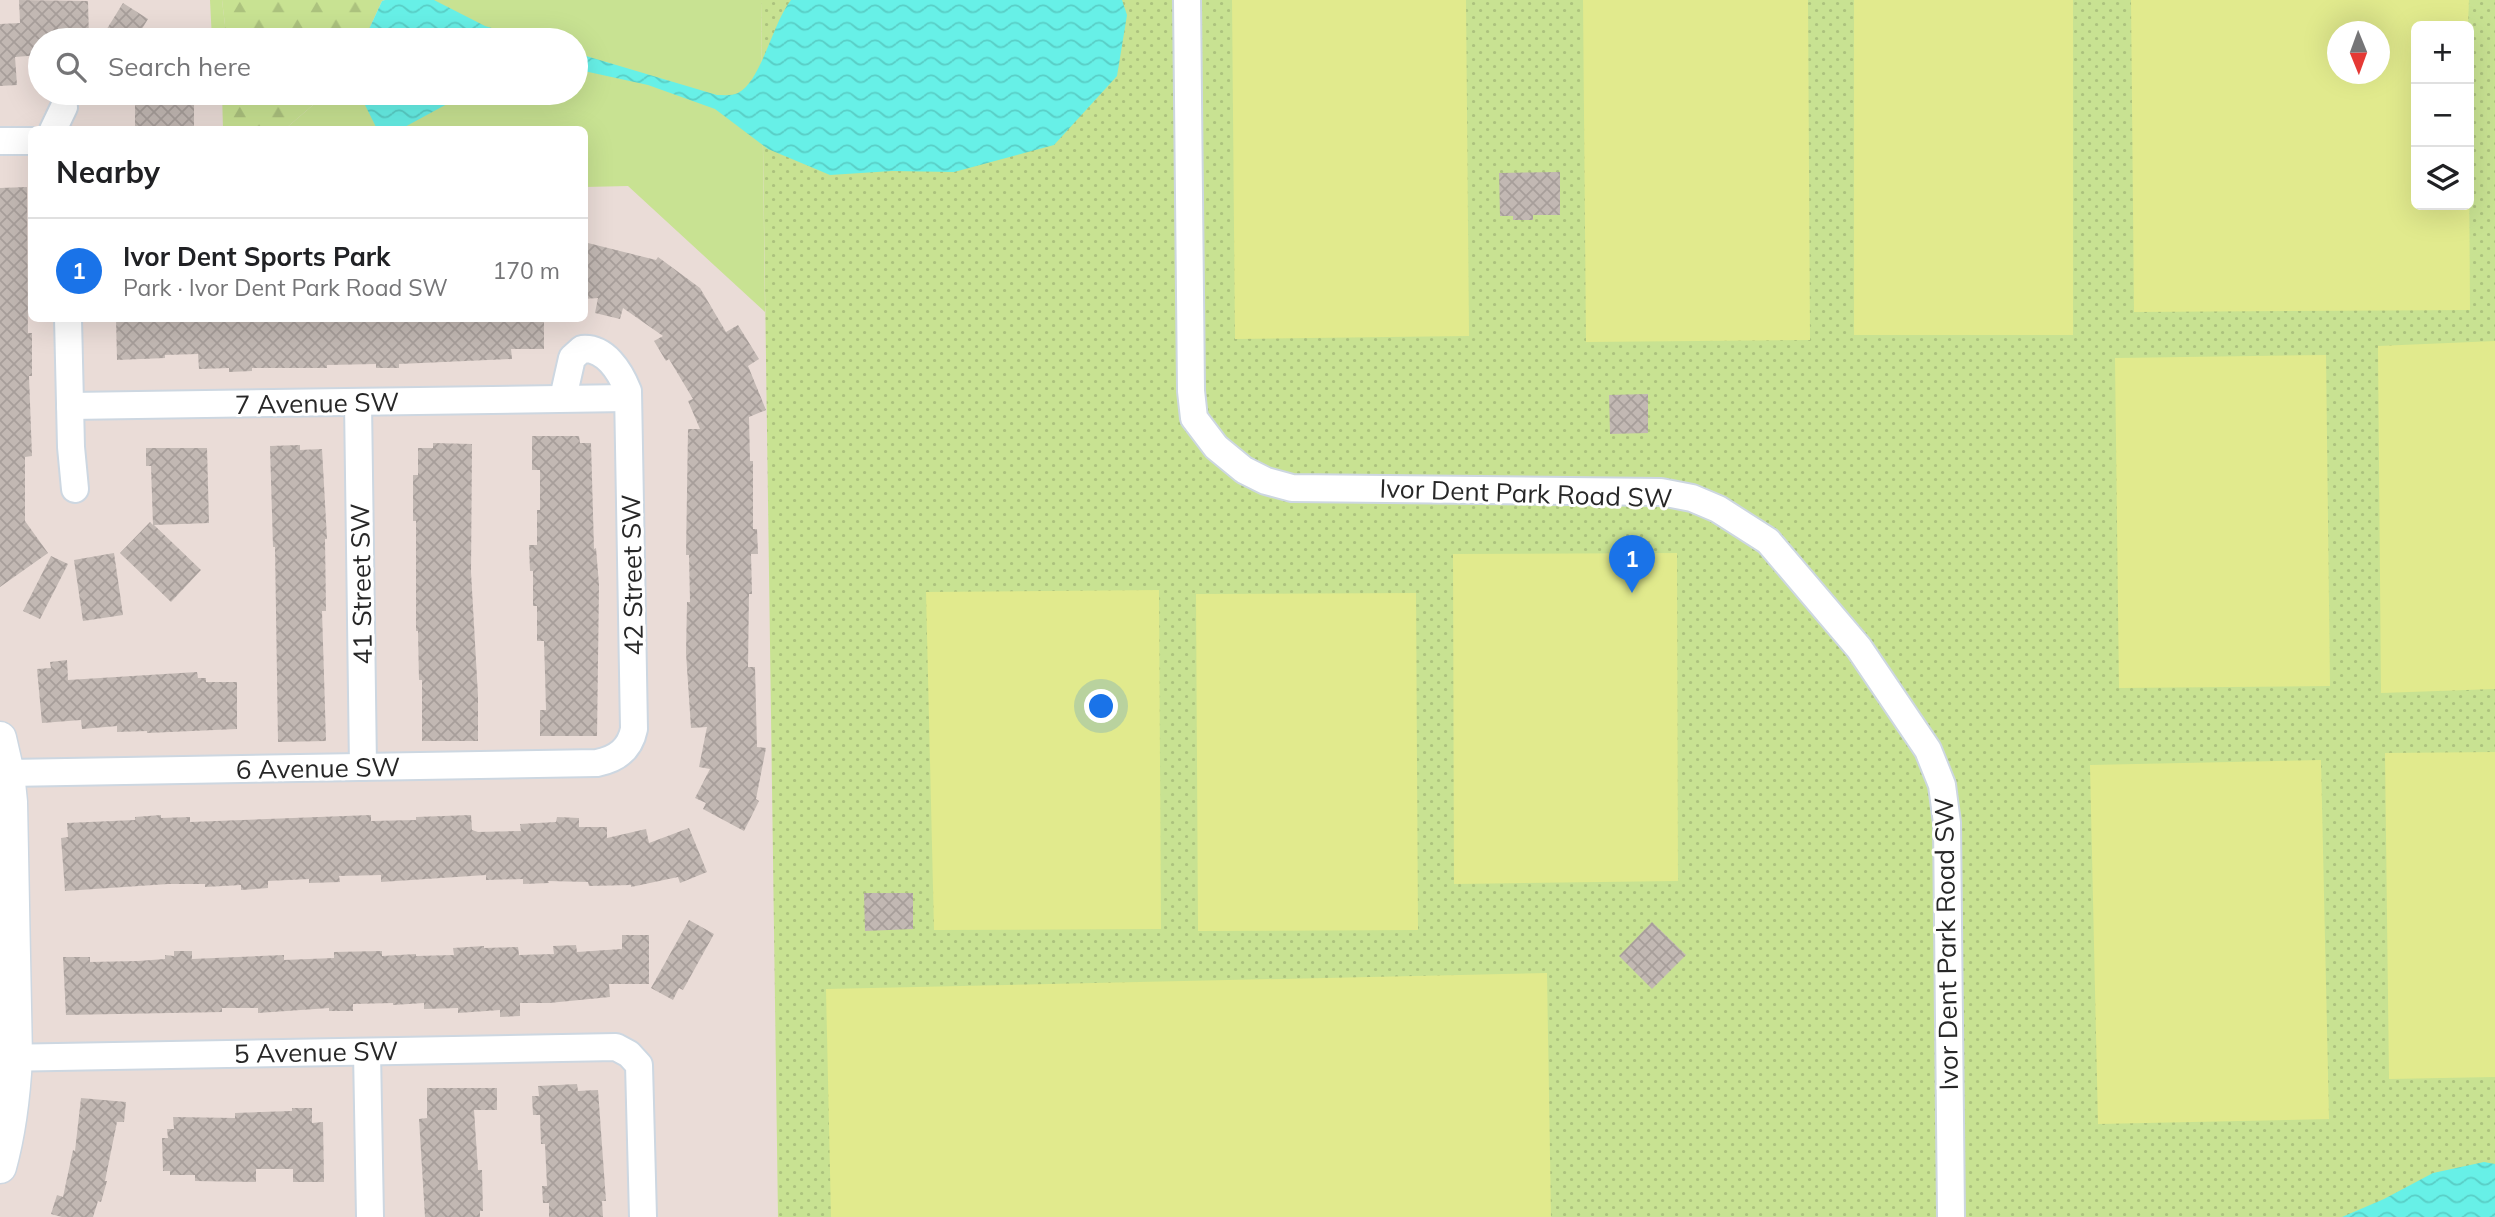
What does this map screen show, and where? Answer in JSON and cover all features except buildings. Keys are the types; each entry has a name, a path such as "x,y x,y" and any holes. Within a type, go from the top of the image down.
{"street":[{"name":"Ivor Dent Park Road SW","path":"1187,0 1191,391 1194,418 1216,447 1244,470 1266,481 1292,488 1661,492 1692,498 1718,509 1768,541 1858,648 1928,750 1942,785 1947,823 1951,1217"},
{"path":"0,141 28,141"},
{"path":"68,322 71,447 75,489"},
{"path":"563,398 572,358 582,349 590,349 602,353 610,361 625,384 628,398"},
{"name":"7 Avenue SW","path":"70,406 628,398"},
{"name":"42 Street SW","path":"624,750 634,729 628,398"},
{"name":"41 Street SW","path":"358,402 363,767"},
{"path":"0,738 11,802 8,1058 12,1111 0,1167"},
{"name":"6 Avenue SW","path":"8,773 597,763 616,757 624,750"},
{"name":"5 Avenue SW","path":"8,1058 616,1047 629,1054 639,1065 642,1217"},
{"path":"367,1052 370,1217"}],"green space":[{"path":"210,0 222,0 225,28 211,28"},
{"path":"222,0 385,0 382,1 370,28 225,28"},
{"path":"385,0 761,0 765,312 628,186 588,187 588,126 289,126 313,105 588,105 588,28 370,28"},
{"path":"761,0 2495,0 2495,1217 778,1217"},
{"path":"1232,0 1466,0 1469,336 1235,339"},
{"path":"1583,0 1808,0 1810,340 1586,342"},
{"path":"1854,0 2073,0 2073,335 1854,335"},
{"path":"2131,0 2469,0 2468,21 2411,21 2411,210 2469,210 2470,310 2134,312"},
{"path":"222,105 313,105 289,126 223,126"},
{"path":"2495,341 2495,689 2381,693 2378,346"},
{"path":"2326,355 2330,686 2119,688 2115,358"},
{"path":"1677,553 1678,881 1454,884 1453,554"},
{"path":"1159,590 1161,929 934,930 926,592"},
{"path":"1416,593 1418,930 1198,931 1196,594"},
{"path":"2495,752 2495,1077 2389,1079 2385,753"},
{"path":"2321,760 2329,1119 2098,1124 2090,765"},
{"path":"1547,973 1551,1217 831,1217 826,989"}],"water":[{"path":"434,0 492,28 370,28 382,1"},
{"path":"791,0 1122,0 1127,15 1117,76 1054,145 954,172 892,171 830,175 768,149 715,109 648,85 588,72 588,57 717,95 736,94 754,76"},
{"path":"365,105 445,105 407,126 376,126"},
{"path":"2484,1162 2495,1164 2495,1217 2342,1217 2433,1173"}],"place":[{"name":"Ivor Dent Sports Park","path":"1632,593"}]}
